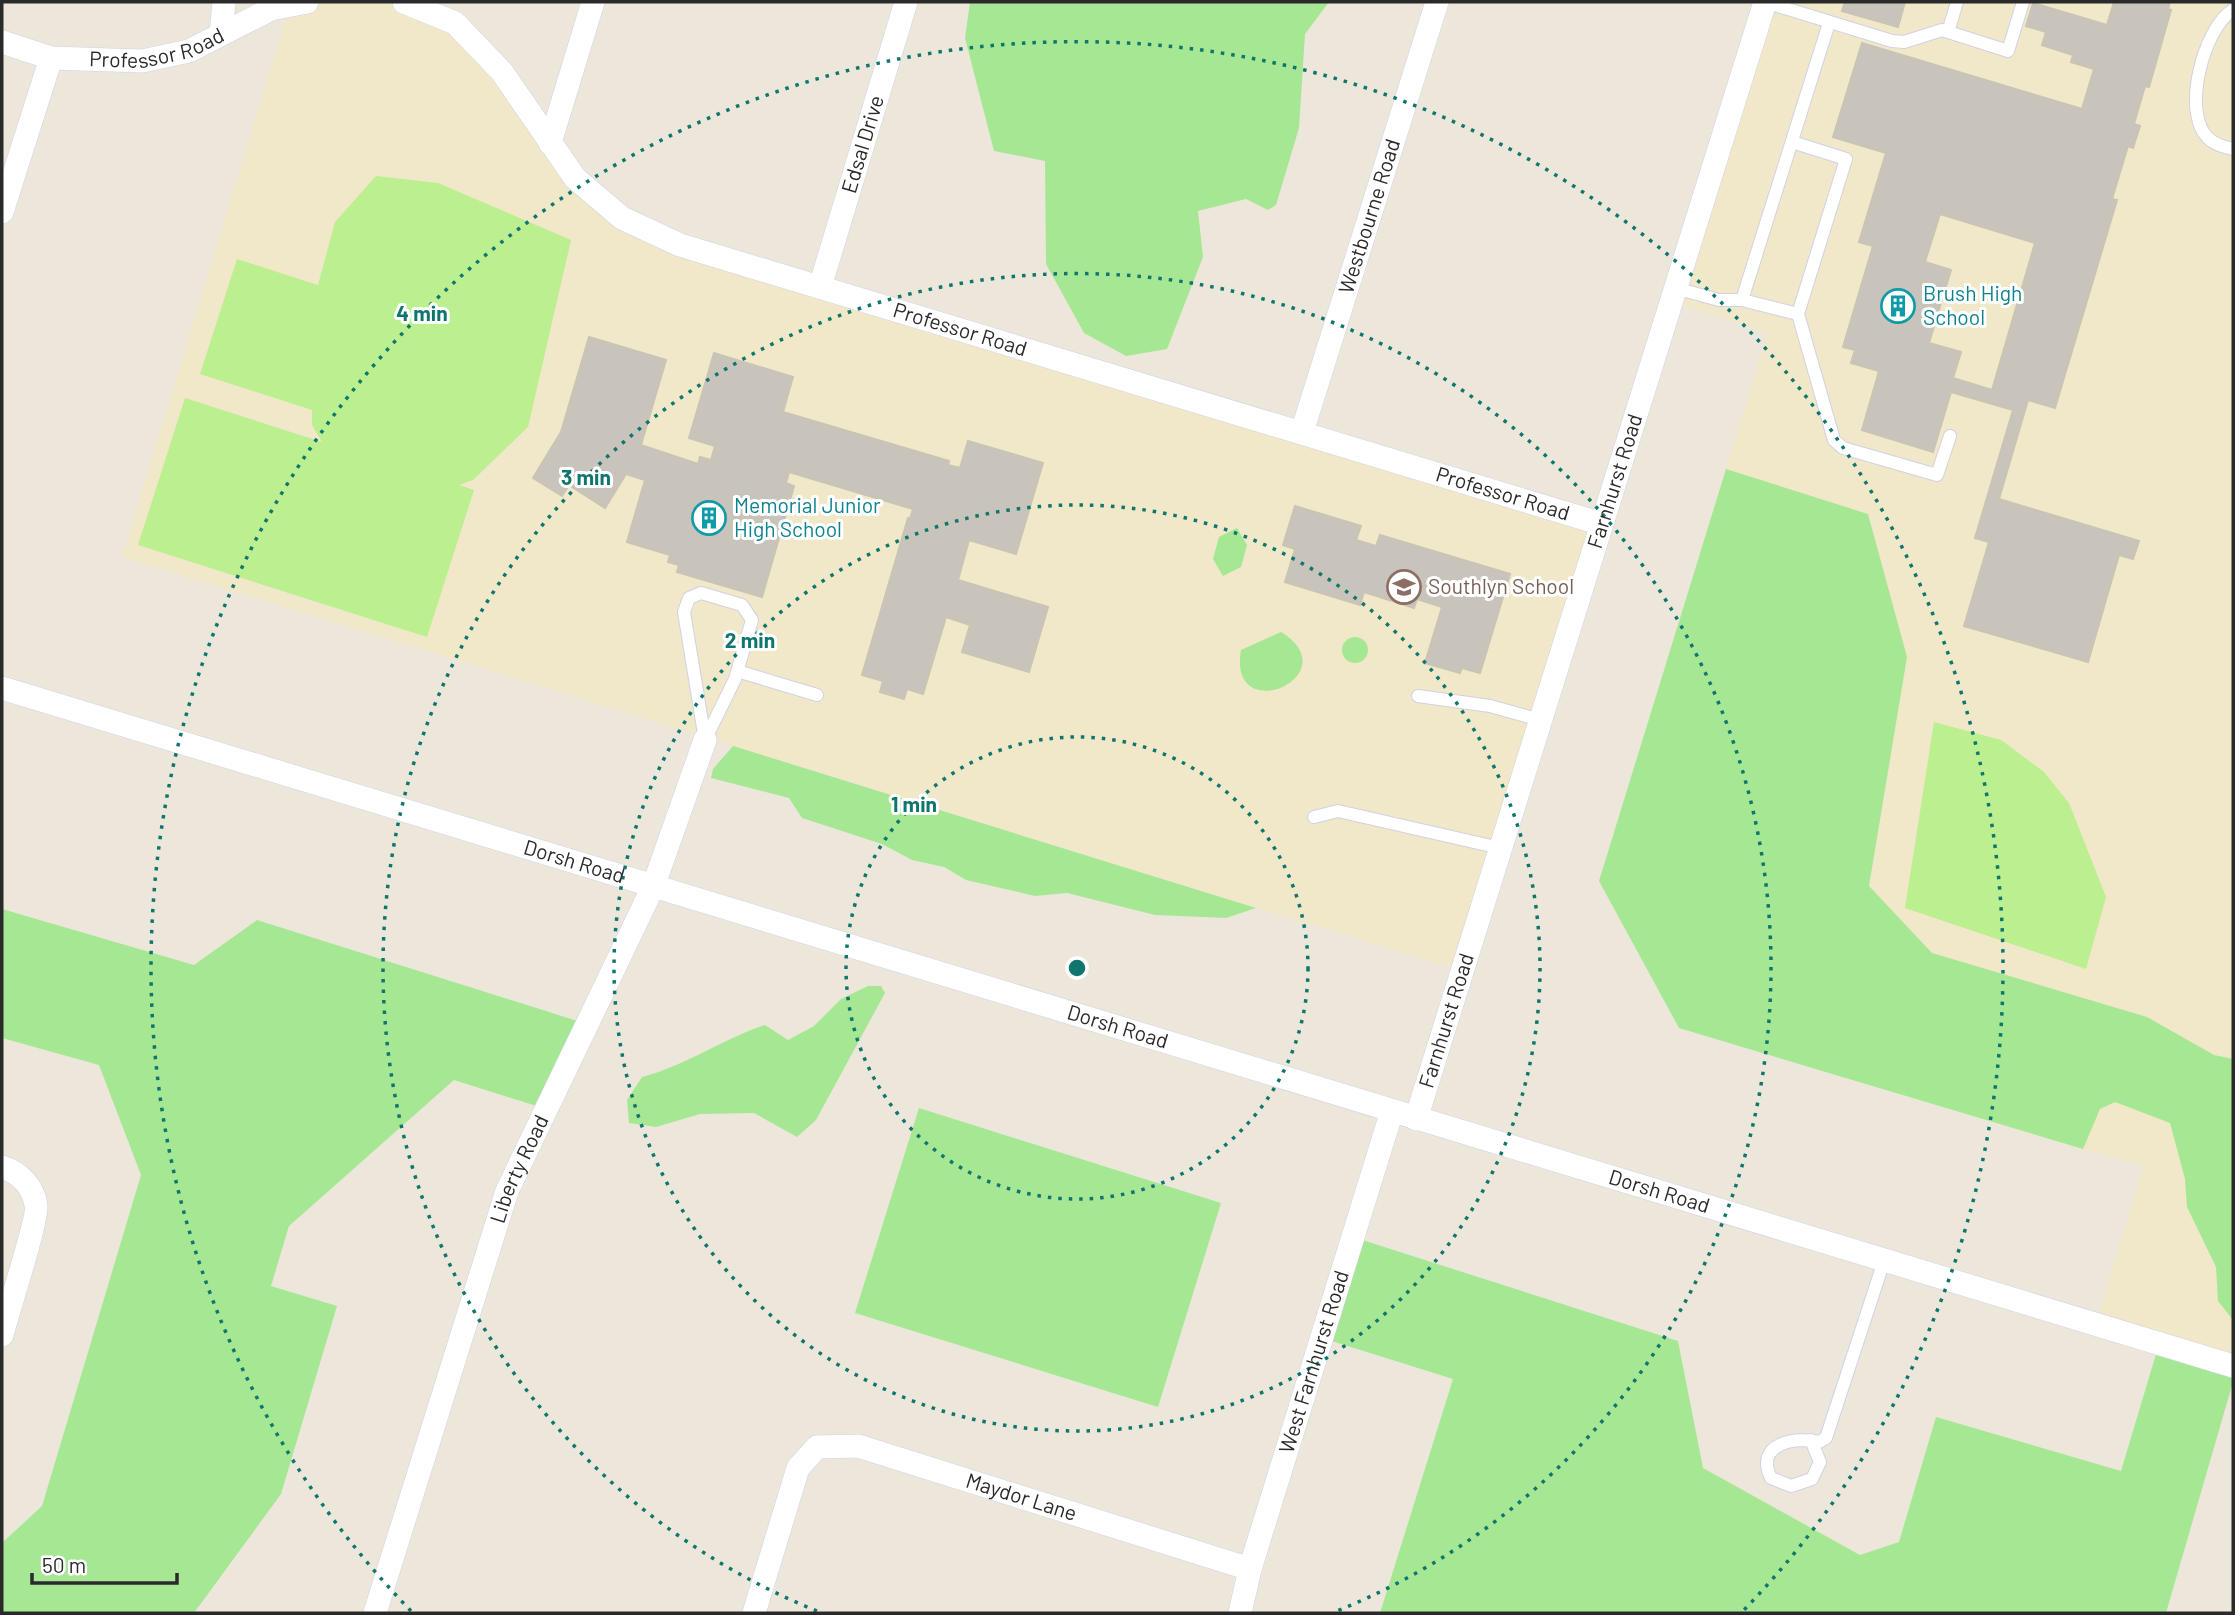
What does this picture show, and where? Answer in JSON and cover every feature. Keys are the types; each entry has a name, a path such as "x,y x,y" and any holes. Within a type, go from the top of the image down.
{"street":[{"path":"221,34 224,2"},
{"name":"Professor Road","path":"2,42 51,58 142,61 189,51 271,9 307,2"},
{"name":"Professor Road","path":"404,2 455,23 502,72 575,178 622,218 680,245 1602,524"},
{"path":"550,143 593,2"},
{"name":"Edsal Drive","path":"820,288 906,2"},
{"name":"Westbourne Road","path":"1302,432 1437,2"},
{"name":"Farnhurst Road","path":"1416,1119 1765,2"},
{"path":"2,212 51,58"},
{"name":"Dorsh Road","path":"2,688 2233,1366"},
{"name":"Liberty Road","path":"375,1613 507,1191 653,887 705,740"},
{"name":"West Farnhurst Road","path":"1240,1613 1250,1569 1392,1111"},
{"path":"2,1167 12,1170 28,1185 37,1207 2,1335"},
{"name":"Maydor Lane","path":"754,1613 798,1468 817,1447 858,1446 1250,1569"}],"lane":[{"path":"1765,2 1829,23 1904,42 1942,30 2008,51 2023,2"},
{"path":"1948,33 1957,2"},
{"path":"2233,10 2223,16 2207,46 2194,96 2202,132 2210,141 2233,149"},
{"path":"1742,300 1829,23"},
{"path":"1792,142 1846,159 1798,314 1834,440 1843,447 1937,475 1950,436"},
{"path":"1675,288 1720,300 1742,300 1798,314"},
{"path":"701,593 742,605 751,614 750,629 737,671 705,740 684,612 685,603 695,594 701,593"},
{"path":"737,671 817,695"},
{"path":"1418,696 1490,706 1540,720"},
{"path":"1314,817 1338,811 1500,848"},
{"path":"1811,1440 1820,1462 1812,1479 1791,1486 1771,1478 1767,1463 1771,1451 1783,1441 1811,1440 1819,1442 1826,1438 1884,1261"}],"shaded area":[{"path":"307,2 406,2 455,23 622,218 1602,524 1462,971 122,557 290,5"},
{"path":"1765,2 2233,2 2233,1366 2096,1325 2143,1166 2018,1130 2059,991 1932,953 1869,886 1907,657 1868,514 1726,469 1768,332 1671,302"}],"green space":[{"path":"970,2 1329,2 1305,34 1299,128 1276,205 1268,210 1246,199 1198,211 1203,257 1167,349 1126,356 1084,333 1046,264 1045,161 994,151 965,38"},
{"path":"376,176 438,183 571,240 528,427 473,480 459,485 474,490 427,637 138,545 185,398 322,442 312,425 312,410 200,374 237,259 318,285 335,222"},
{"path":"1726,469 1868,514 1907,657 1869,886 1932,953 2147,1017 2214,1055 2233,1059 2233,1320 2218,1301 2216,1267 2187,1207 2185,1179 2170,1123 2115,1102 2100,1109 2083,1149 1679,1028 1599,881"},
{"path":"1237,528 1247,545 1241,567 1223,576 1213,559 1219,537"},
{"path":"1281,632 1299,648 1302,664 1295,678 1282,687 1266,691 1251,687 1242,674 1241,650"},
{"path":"1355,637 1364,641 1368,650 1364,659 1355,663 1346,659 1342,650 1346,641"},
{"path":"1934,722 2001,740 2044,772 2069,803 2106,897 2086,969 1905,908"},
{"path":"733,746 1256,908 1226,918 1155,915 1067,893 1035,896 966,880 944,867 912,860 882,844 802,818 789,798 711,778 713,769"},
{"path":"2,909 194,965 257,920 587,1024 546,1109 454,1080 289,1226 271,1286 337,1306 281,1494 194,1613 2,1613 2,1543 42,1506 141,1175 99,1065 2,1038"},
{"path":"868,986 881,986 885,993 816,1120 797,1137 754,1113 700,1114 656,1127 629,1123 627,1100 642,1077 765,1025 788,1040 814,1026 841,999"},
{"path":"919,1108 1221,1203 1158,1407 855,1313"},
{"path":"1353,1237 1678,1341 1703,1468 1860,1555 1899,1542 1936,1417 2121,1471 2159,1344 2233,1366 2233,1382 2166,1613 1380,1613 1453,1379 1322,1338"}],"building":[{"path":"1845,2 1905,2 1898,27 1842,11"},
{"name":"Brush High School","path":"2114,2 2170,2 2168,9 2171,10 2149,87 2145,86 2134,124 2140,126 2133,148 2128,146 2112,199 2117,200 2055,408 2028,400 1999,499 2139,541 2133,559 2119,555 2088,662 1964,626 1989,542 1975,538 2013,410 1951,392 1933,452 1862,430 1879,371 1851,363 1855,350 1843,347 1873,246 1859,242 1886,153 1833,137 1862,43 2082,109 2094,69 2071,62 2073,55 2042,45 2046,32 2026,26 2033,3 2107,25","holes":["1940,214 2035,243 1992,390 1953,378 1961,352 1929,343 1951,270 1925,262"]},
{"name":"Memorial Junior High School","path":"589,337 666,360 641,445 698,464 700,457 711,460 715,446 689,438 714,353 793,377 783,412 949,461 948,465 960,468 968,441 1043,463 1016,554 969,540 958,580 1048,607 1029,672 962,652 970,625 946,617 923,694 907,689 904,699 880,692 883,681 862,675 908,518 910,519 913,509 789,472 786,483 794,486 762,597 677,572 679,565 668,562 670,555 627,542 645,480 626,474 605,508 569,485 562,496 533,478 561,432"},
{"name":"Southlyn School","path":"1295,506 1361,526 1356,540 1376,546 1380,535 1510,574 1480,673 1462,668 1460,673 1425,663 1442,607 1417,599 1414,608 1364,592 1360,605 1285,582 1295,549 1283,545"}],"place":[{"name":"Brush High School","path":"1898,306"},
{"name":"Memorial Junior High School","path":"709,518"},
{"name":"Southlyn School","path":"1404,587"}]}
